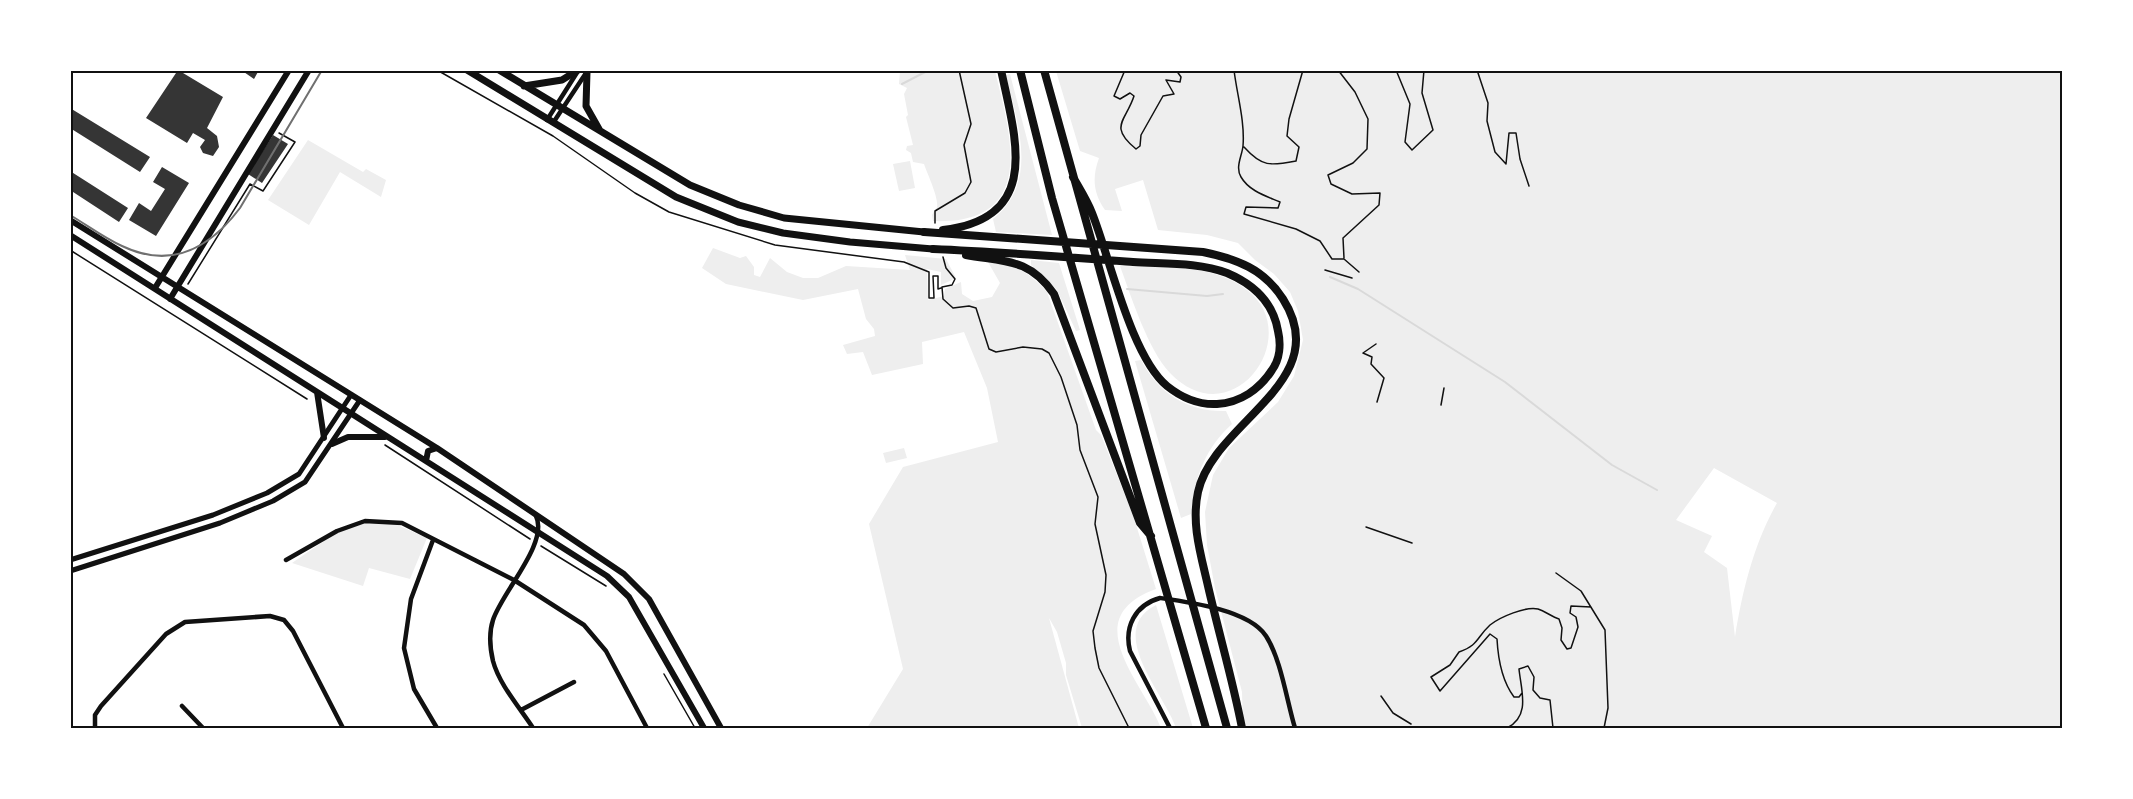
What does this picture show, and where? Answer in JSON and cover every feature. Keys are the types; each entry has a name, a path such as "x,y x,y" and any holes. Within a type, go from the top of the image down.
{"highway":[{"path":"924,232 968,225 993,214 1012,187 1018,159 1001,70"},
{"path":"1020,70 1052,198 1206,729"},
{"path":"1044,70 1227,729"},
{"path":"933,249 1009,257 1199,267 1224,272 1251,285 1263,297 1277,325 1279,354 1274,368 1262,384 1243,398 1226,404 1206,404 1188,400 1167,386 1148,361 1133,326 1091,211 1073,177"},
{"path":"924,232 1158,248 1227,257 1247,264 1275,286 1287,305 1293,321 1295,340 1287,373 1272,397 1215,453 1198,492 1196,512 1198,546 1242,729"},
{"path":"1009,257 1035,272 1054,294 1140,523 1152,537"}],"main road":[{"path":"155,288 289,70"},
{"path":"170,298 309,70"},
{"path":"466,70 676,197 738,222 783,233 838,241 933,249"},
{"path":"499,70 690,185 739,205 784,218 924,232"},
{"path":"524,87 562,80 583,71 586,106 600,131"},
{"path":"70,220 437,448 531,509 624,574 649,599 721,729"},
{"path":"70,235 607,576 629,597 704,729"},
{"path":"317,392 324,438"},
{"path":"332,444 359,435 388,437"},
{"path":"426,461 428,452 437,448"},
{"path":"684,692 694,694 698,690 696,683"}],"street":[{"path":"550,122 583,71"},
{"path":"70,560 213,515 267,493 299,474 351,395"},
{"path":"70,571 220,523 273,501 305,482 360,400"},
{"path":"531,509 538,521 540,532 492,622 490,641 493,662 533,729"},
{"path":"286,560 337,531 364,521 402,523 514,580 584,625 599,640 647,728"},
{"path":"540,532 550,529 562,530"},
{"path":"433,540 411,599 404,648 414,690 437,729"},
{"path":"1170,729 1130,651 1128,641 1130,625 1137,612 1149,602 1160,598 1238,616 1261,629 1275,656 1295,729"},
{"path":"95,729 95,715 101,706 175,626 197,619 270,616 284,620 293,631 343,729"},
{"path":"522,710 574,682"},
{"path":"182,706 203,729"}],"path":[{"path":"935,222 935,211 965,193 971,182 964,145 971,124 960,70"},
{"path":"1125,70 1114,96 1120,99 1130,93 1134,96 1120,122 1120,128 1125,140 1136,149 1140,146 1141,135 1163,96 1174,94 1166,80 1180,82 1181,77 1176,70"},
{"path":"1199,70 1205,70"},
{"path":"1234,70 1241,113 1243,146 1238,161 1239,175 1247,185 1280,202 1278,208 1246,207 1244,214 1296,229 1320,240 1332,259 1344,259 1359,272"},
{"path":"1243,146 1256,160 1273,166 1296,161 1299,147 1287,136 1289,119 1303,70"},
{"path":"1338,70 1355,92 1368,119 1367,149 1353,163 1328,175 1331,184 1352,194 1374,192 1380,193 1382,197 1379,205 1343,238 1344,259"},
{"path":"1396,70 1410,104 1405,142 1412,150 1433,130 1422,93 1424,70"},
{"path":"1477,70 1488,103 1487,121 1495,152 1506,164 1509,134 1516,134 1520,159 1529,186"},
{"path":"189,283 250,184 263,191 295,142 279,133"},
{"path":"70,250 307,399"},
{"path":"944,261 955,279 952,285 942,288 942,299 953,308 969,306 976,308 989,349 996,352 1023,347 1042,349 1049,353 1060,377 1077,425 1080,450 1098,497 1095,524 1106,575 1105,592 1093,631 1095,648 1099,668 1129,729"},
{"path":"1325,270 1352,278"},
{"path":"1376,344 1363,353 1372,357 1371,364 1384,378 1377,402"},
{"path":"1441,405 1444,388"},
{"path":"381,443 536,543 608,586"},
{"path":"1366,527 1413,543"},
{"path":"1556,573 1581,591 1605,630 1608,708 1604,729"},
{"path":"1522,693 1519,697 1514,697 1508,689 1498,656 1497,639 1490,634 1440,691 1434,685 1431,677 1450,665 1459,652 1473,647 1491,624 1525,608 1540,609 1546,615 1559,619 1562,628 1561,640 1568,649 1571,648 1578,627 1576,617 1570,613 1571,606 1591,607"},
{"path":"1507,729 1516,724 1524,705 1519,669 1528,666 1534,677 1533,690 1540,698 1550,700 1552,729"},
{"path":"661,669 695,729"},
{"path":"1381,696 1393,713 1411,724"}],"shaded area":[{"path":"900,71 995,71 1007,122 1010,148 1009,172 1003,192 989,208 966,218 933,221 932,215 937,208 937,203 924,164 913,162 911,153 906,150 907,146 913,145 906,117 908,115 904,94 907,88 899,84"},
{"path":"1056,71 2062,71 2062,728 1243,728 1242,692 1215,588 1207,545 1205,512 1213,475 1229,448 1278,402 1294,376 1303,340 1298,311 1290,292 1274,274 1238,243 1207,235 1158,230 1143,180 1115,189 1122,211 1105,210 1095,185 1095,172 1099,158 1080,151","holes":["1714,468 1777,503 1755,551 1741,603 1735,637 1727,568 1704,552 1712,536 1676,520"]},
{"path":"1010,74 1052,235 996,232 993,219 1008,204 1021,170 1019,132 1006,75"},
{"path":"308,140 363,172 366,169 386,180 381,197 340,172 309,225 268,200"},
{"path":"910,161 915,188 899,191 893,164"},
{"path":"713,248 740,258 746,256 754,267 754,275 760,277 770,258 787,272 803,278 818,278 846,266 910,270 905,255 946,259 956,278 941,285 941,272 927,269 928,300 944,296 945,289 961,282 962,294 973,301 992,297 1000,283 988,262 1021,270 1047,292 1096,430 1101,435 1133,515 1156,589 1132,601 1120,616 1117,633 1121,652 1161,728 1082,728 1066,675 1066,663 1057,632 1049,618 1079,728 867,728 903,669 869,524 903,467 998,442 987,388 964,332 922,342 923,364 872,375 863,352 847,354 843,345 875,336 874,329 866,319 858,289 803,300 726,284 702,268"},
{"path":"1031,260 1059,263 1080,330 1076,331 1057,290 1031,265"},
{"path":"1120,266 1169,267 1203,271 1233,281 1247,290 1263,309 1269,331 1265,353 1254,373 1238,387 1217,394 1194,390 1170,373 1147,337"},
{"path":"1141,360 1148,372 1176,399 1199,408 1226,411 1232,424 1215,443 1202,465 1191,514 1181,518 1135,361"},
{"path":"904,448 907,458 886,463 883,453"},
{"path":"366,523 393,523 427,538 410,579 369,568 363,586 292,563 337,532"},
{"path":"1156,605 1193,728 1176,728 1142,663 1137,646 1136,630 1142,616"}],"building":[{"path":"178,70 223,97 207,128 217,136 219,147 213,156 203,153 200,147 205,140 193,133 187,143 146,118"},
{"path":"241,70 259,70 254,79"},
{"path":"70,108 150,157 140,172 70,128"},
{"path":"273,135 288,144 262,183 248,174"},
{"path":"162,167 189,183 156,236 129,220 139,203 151,211 165,189 153,182"},
{"path":"70,171 128,208 119,222 70,190"}],"waterway":[{"path":"902,84 929,70"},
{"path":"1330,277 1358,289 1505,382 1612,465 1657,490"},
{"path":"1127,289 1207,296 1223,294"}],"railway":[{"path":"70,215 115,243 140,253 157,256 173,255 203,244 216,234 240,208 322,70"}]}
